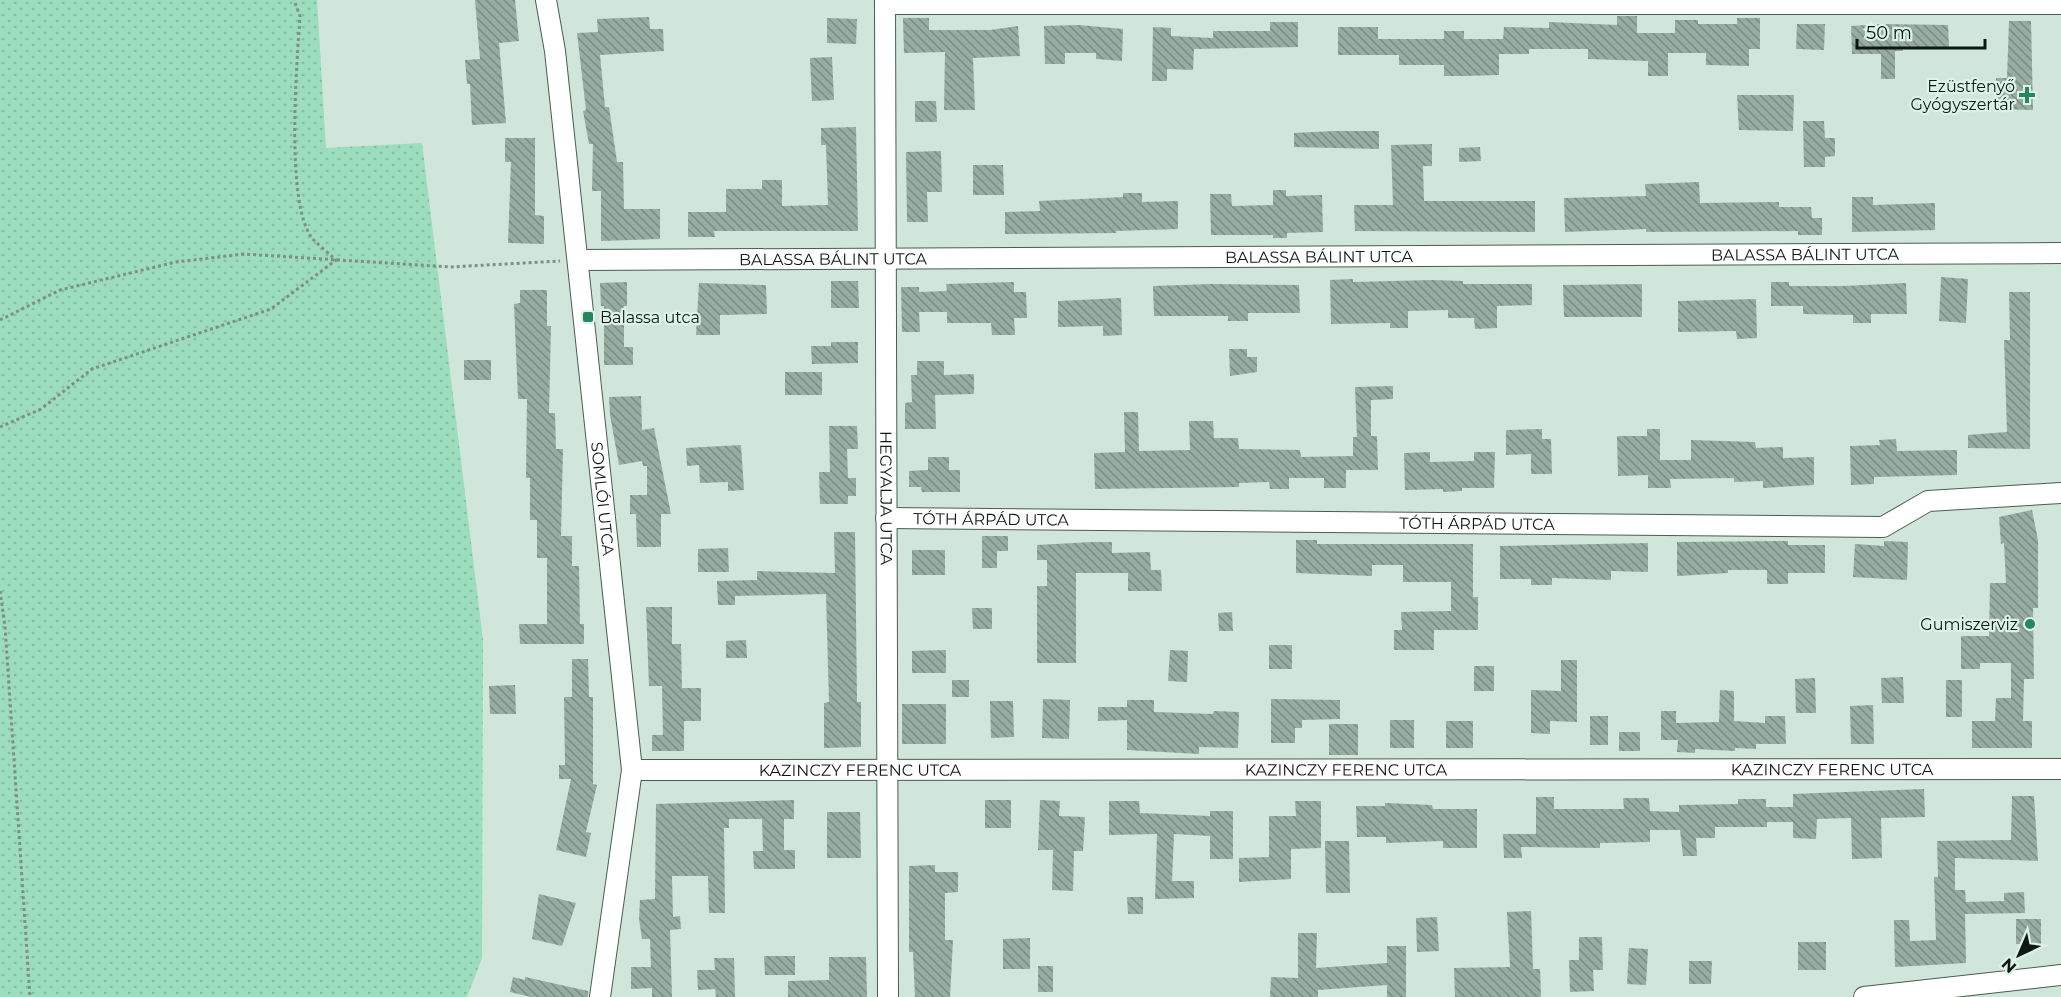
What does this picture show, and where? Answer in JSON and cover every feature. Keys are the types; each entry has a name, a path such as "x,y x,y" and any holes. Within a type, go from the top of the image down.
{"street":[{"name":"SOMLÓI UTCA","path":"546,0 555,51 632,770 600,997"},
{"path":"885,2 2061,4"},
{"name":"HEGYALJA UTCA","path":"885,2 888,259 886,518 888,997"},
{"name":"BALASSA BÁLINT UTCA","path":"578,260 2061,253"},
{"name":"TÓTH ÁRPÁD UTCA","path":"886,518 1883,527 1928,501 2061,493"},
{"name":"KAZINCZY FERENC UTCA","path":"632,770 2061,769"},
{"path":"1864,997 2061,975"}],"path":[{"path":"294,0 300,16 294,121 299,201 311,237 336,260"},
{"path":"0,321 60,290 176,262 244,254 451,267 578,260"},
{"path":"0,427 41,409 92,369 271,309 336,260"},
{"path":"0,591 5,626 30,997"}],"green space":[{"path":"0,0 317,0 326,148 422,143 483,640 482,958 467,997 0,997"}],"building":[{"path":"475,0 515,0 519,41 499,43 506,123 472,125 470,84 467,84 465,60 480,59"},
{"path":"1617,16 1637,16 1637,33 1675,33 1675,20 1698,20 1698,24 1737,24 1737,18 1760,18 1760,49 1749,49 1749,66 1706,65 1706,53 1668,53 1668,76 1648,76 1648,61 1588,59 1588,49 1529,49 1529,54 1499,54 1499,75 1464,76 1444,76 1444,65 1399,65 1399,55 1338,55 1338,27 1378,27 1378,39 1444,39 1444,31 1464,31 1464,39 1503,39 1504,27 1549,28 1549,22 1617,25"},
{"path":"649,17 650,29 663,29 664,51 600,55 605,107 609,107 617,162 623,162 624,209 660,209 660,239 601,241 601,191 592,191 593,144 589,144 583,111 586,110 577,33 598,32 597,19"},
{"path":"827,18 857,19 856,44 827,43"},
{"path":"903,18 929,18 929,30 990,30 1018,26 1020,56 973,58 975,110 944,110 945,52 904,53"},
{"path":"2009,21 2031,21 2033,110 1995,109 1996,78 2007,78"},
{"path":"1270,22 1298,22 1298,47 1194,49 1193,70 1167,69 1167,81 1152,81 1153,27 1171,28 1171,36 1213,38 1213,31 1270,31"},
{"path":"1797,24 1825,24 1824,50 1796,49"},
{"path":"1079,25 1123,29 1122,61 1096,59 1096,53 1065,53 1065,64 1045,64 1044,26"},
{"path":"1948,25 1949,47 1903,48 1903,51 1895,51 1895,79 1881,79 1881,54 1852,54 1851,26"},
{"path":"832,57 834,100 812,101 810,58"},
{"path":"1737,95 1794,95 1793,131 1739,130"},
{"path":"915,101 936,101 937,122 915,122"},
{"path":"1803,121 1824,121 1825,138 1835,138 1835,156 1825,157 1825,167 1804,167"},
{"path":"856,127 858,231 714,231 715,237 688,237 688,212 726,212 726,189 762,189 762,180 782,180 782,206 828,205 826,145 821,145 821,128"},
{"path":"1379,131 1379,149 1294,147 1294,133"},
{"path":"505,138 535,138 535,215 544,216 544,244 508,243 511,162 505,162"},
{"path":"1432,144 1432,166 1423,166 1424,201 1535,201 1535,232 1355,231 1354,205 1393,205 1391,145"},
{"path":"1480,147 1481,161 1459,162 1459,148"},
{"path":"941,151 942,192 927,192 928,222 907,222 906,152"},
{"path":"973,165 1003,165 1004,195 973,195"},
{"path":"1699,182 1700,203 1779,202 1779,207 1811,207 1812,218 1822,218 1822,235 1798,235 1798,231 1646,232 1646,229 1565,232 1564,198 1646,196 1645,184"},
{"path":"1273,190 1286,190 1286,196 1322,195 1323,232 1287,233 1287,238 1273,238 1273,235 1211,235 1210,194 1231,194 1232,206 1273,205"},
{"path":"1123,193 1142,193 1142,202 1178,201 1178,229 1116,231 1116,233 1005,234 1005,212 1040,211 1039,201 1123,197"},
{"path":"1852,197 1873,197 1873,205 1935,203 1935,230 1852,232"},
{"path":"1941,277 1968,279 1966,323 1939,321"},
{"path":"1353,279 1353,282 1432,280 1463,281 1463,284 1532,284 1532,305 1497,306 1497,328 1475,329 1474,318 1448,318 1448,310 1408,311 1408,328 1390,328 1390,323 1331,324 1330,280"},
{"path":"831,281 858,281 859,308 831,308"},
{"path":"627,282 627,306 624,306 624,347 633,347 633,365 604,365 604,306 601,306 600,283"},
{"path":"1014,282 1014,292 1026,292 1027,318 1014,318 1015,335 992,335 991,323 947,323 947,312 919,312 920,332 902,332 901,287 919,287 919,292 947,291 946,284"},
{"path":"1771,282 1789,282 1789,286 1906,283 1907,314 1871,314 1871,323 1853,323 1853,315 1803,314 1803,306 1771,306"},
{"path":"699,283 766,285 767,314 720,315 720,335 696,335"},
{"path":"1642,284 1642,317 1564,317 1563,285"},
{"path":"1299,285 1300,313 1248,313 1248,321 1228,321 1228,316 1154,316 1153,286"},
{"path":"520,290 547,290 547,326 551,326 549,413 555,413 556,449 563,449 561,536 572,536 572,566 579,566 580,624 584,624 584,644 520,644 519,624 547,624 547,558 537,558 537,520 530,520 530,478 526,478 527,399 518,399 514,304 520,303"},
{"path":"2009,292 2030,292 2030,449 1968,448 1968,435 2007,432 2004,340 2010,340"},
{"path":"1121,298 1122,335 1103,336 1103,326 1058,327 1058,301"},
{"path":"1756,299 1757,338 1737,339 1736,331 1678,332 1678,301"},
{"path":"831,342 858,342 858,363 812,364 811,346 831,346"},
{"path":"1229,349 1247,349 1247,357 1257,357 1257,372 1230,376"},
{"path":"464,360 491,360 491,380 464,380"},
{"path":"917,361 944,361 944,375 974,374 974,394 935,395 936,429 905,429 905,403 912,402 911,375 917,375"},
{"path":"785,372 822,372 822,395 785,395"},
{"path":"1393,386 1393,399 1371,400 1371,436 1377,436 1378,470 1346,470 1346,488 1324,488 1324,478 1289,478 1289,489 1270,489 1269,482 1239,483 1239,487 1095,489 1094,453 1125,452 1124,412 1138,412 1139,451 1190,450 1189,421 1213,421 1214,438 1238,438 1239,449 1300,450 1301,457 1353,456 1353,437 1357,437 1355,387"},
{"path":"641,396 642,430 654,428 671,514 661,514 661,547 637,547 636,514 630,514 630,495 647,495 647,466 643,466 642,461 619,465 610,415 609,397"},
{"path":"829,426 857,426 858,449 847,449 848,478 856,478 856,496 848,496 848,504 820,504 819,472 830,472"},
{"path":"1542,429 1542,439 1551,439 1552,474 1531,474 1531,454 1506,455 1506,430"},
{"path":"1647,429 1660,429 1660,460 1691,460 1691,440 1755,442 1756,448 1783,447 1783,458 1814,457 1814,485 1763,488 1763,481 1734,482 1734,478 1670,479 1671,488 1648,488 1648,475 1618,476 1617,436 1647,436"},
{"path":"1896,439 1897,451 1957,450 1957,475 1874,477 1874,484 1851,485 1850,446 1880,445 1879,440"},
{"path":"741,445 744,490 728,491 728,482 700,483 699,465 687,466 686,448"},
{"path":"1430,452 1430,462 1474,461 1474,452 1495,452 1494,488 1462,488 1462,491 1443,492 1443,489 1405,490 1404,453"},
{"path":"928,457 949,457 949,470 960,470 960,492 922,492 921,487 909,487 909,471 928,470"},
{"path":"2032,510 2038,540 2038,608 2033,608 2034,679 2024,679 2023,721 2032,721 2032,748 1972,748 1972,721 1995,721 1996,698 2011,698 2011,663 1980,663 1980,669 1961,669 1961,636 1989,636 1990,583 2006,583 2004,543 2001,544 1999,517"},
{"path":"834,532 855,532 857,702 861,702 861,747 824,748 824,703 829,702 826,594 735,596 735,605 718,605 717,581 757,580 757,571 835,573"},
{"path":"982,536 1008,536 1008,551 997,551 997,568 982,568"},
{"path":"1296,540 1317,540 1317,544 1473,544 1473,597 1478,597 1478,630 1434,630 1434,650 1394,650 1394,630 1402,630 1401,612 1451,611 1451,582 1403,582 1403,565 1372,565 1372,576 1296,573"},
{"path":"1788,541 1788,545 1825,545 1825,573 1788,573 1788,584 1767,584 1767,570 1728,570 1728,573 1677,576 1677,542"},
{"path":"1884,541 1908,542 1907,580 1853,577 1855,544 1884,546"},
{"path":"1112,542 1112,553 1150,552 1151,570 1161,570 1162,591 1128,591 1128,573 1076,573 1076,663 1037,663 1037,586 1047,586 1047,560 1037,560 1037,545"},
{"path":"1648,543 1648,572 1611,571 1611,580 1552,578 1552,585 1531,585 1531,579 1500,579 1500,546"},
{"path":"728,548 729,572 698,572 698,549"},
{"path":"912,550 945,550 945,575 912,575"},
{"path":"646,607 672,607 672,644 681,644 682,688 701,688 701,721 684,721 684,751 652,751 652,735 663,735 662,686 649,686"},
{"path":"972,608 992,608 992,629 973,629"},
{"path":"1232,612 1233,631 1219,631 1218,613"},
{"path":"746,640 747,658 726,658 726,641"},
{"path":"1269,645 1292,645 1292,669 1269,669"},
{"path":"946,650 946,673 912,673 912,651"},
{"path":"1170,650 1188,651 1187,682 1168,681"},
{"path":"572,659 588,659 589,697 593,697 593,784 597,785 586,832 591,833 586,857 556,850 571,779 559,779 559,765 565,765 564,697 572,697"},
{"path":"1561,660 1577,660 1577,722 1550,721 1550,734 1531,733 1531,690 1561,691"},
{"path":"1474,666 1494,666 1494,691 1474,691"},
{"path":"1903,677 1904,703 1882,703 1881,678"},
{"path":"1815,678 1816,713 1796,713 1795,679"},
{"path":"952,680 969,680 969,697 952,697"},
{"path":"1946,680 1962,680 1962,717 1946,717"},
{"path":"515,685 516,714 490,714 489,686"},
{"path":"1720,690 1734,691 1734,721 1765,723 1765,716 1785,716 1786,744 1756,744 1756,749 1735,748 1735,751 1695,749 1695,753 1677,752 1678,740 1661,740 1661,711 1676,711 1676,723 1719,722"},
{"path":"1043,699 1070,700 1069,739 1042,738"},
{"path":"1271,699 1340,700 1340,719 1302,720 1302,728 1295,728 1295,743 1271,743"},
{"path":"1127,700 1154,700 1154,712 1213,714 1214,711 1239,712 1238,748 1199,747 1199,754 1127,750 1127,720 1098,721 1098,707 1127,707"},
{"path":"990,701 1013,701 1014,737 991,738"},
{"path":"902,704 946,704 946,744 902,744"},
{"path":"1873,705 1874,744 1851,744 1850,706"},
{"path":"1590,716 1608,716 1608,745 1590,745"},
{"path":"1390,720 1414,720 1414,748 1390,748"},
{"path":"1446,721 1473,721 1473,748 1446,748"},
{"path":"1329,724 1358,724 1358,755 1329,755"},
{"path":"1619,732 1640,732 1640,751 1619,751"},
{"path":"1924,789 1925,817 1881,818 1882,858 1852,859 1851,818 1817,819 1816,839 1793,838 1793,822 1767,822 1767,827 1715,827 1715,838 1696,838 1697,856 1683,856 1680,830 1650,830 1650,842 1600,843 1600,848 1521,847 1522,858 1504,858 1503,834 1536,834 1536,797 1554,797 1554,809 1624,809 1623,798 1649,798 1650,811 1679,812 1679,805 1738,804 1738,799 1766,799 1766,807 1793,807 1793,794"},
{"path":"2012,796 2034,796 2038,861 1955,858 1955,890 1965,890 1966,902 2004,901 2004,893 2024,892 2025,913 1965,914 1966,963 1895,967 1894,920 1909,920 1910,941 1936,940 1934,877 1938,877 1937,841 2011,840"},
{"path":"794,800 794,819 784,819 784,850 795,850 795,869 754,869 753,851 763,851 762,819 729,819 729,828 724,828 725,913 709,913 708,876 672,876 673,917 680,916 681,929 670,930 672,997 652,997 652,988 631,989 631,967 651,967 650,939 642,939 639,919 640,900 655,899 656,804"},
{"path":"985,800 1011,800 1011,828 985,828"},
{"path":"1040,800 1060,801 1059,816 1085,817 1083,851 1074,851 1073,891 1052,890 1053,850 1038,850"},
{"path":"1109,801 1139,801 1140,813 1210,816 1210,811 1233,811 1233,859 1210,859 1210,836 1174,834 1172,881 1194,881 1194,898 1155,899 1157,834 1109,835"},
{"path":"1295,801 1321,801 1321,848 1291,849 1291,879 1239,882 1239,858 1269,857 1269,816 1296,816"},
{"path":"1385,803 1432,805 1433,809 1477,809 1477,848 1443,848 1443,841 1386,843 1386,837 1357,837 1356,806 1385,806"},
{"path":"827,812 860,812 861,858 827,858"},
{"path":"1325,841 1349,841 1350,893 1326,893"},
{"path":"935,865 935,872 958,872 958,892 945,893 945,940 953,940 950,997 915,997 913,952 909,952 909,866"},
{"path":"539,894 576,903 562,946 532,939"},
{"path":"1127,897 1143,897 1143,914 1128,914"},
{"path":"1531,911 1533,969 1540,969 1541,997 1455,997 1454,968 1510,967 1507,912"},
{"path":"1437,917 1439,951 1417,952 1416,918"},
{"path":"2016,919 2041,919 2041,944 2016,944"},
{"path":"1298,933 1317,933 1316,968 1387,963 1387,946 1406,946 1406,997 1387,997 1387,985 1318,990 1318,997 1270,997 1271,977 1298,978"},
{"path":"1579,937 1602,937 1603,970 1593,970 1594,991 1570,992 1569,960 1579,960"},
{"path":"1030,938 1030,969 1003,969 1003,939"},
{"path":"1798,942 1826,942 1826,970 1798,970"},
{"path":"1629,948 1648,949 1646,985 1627,984"},
{"path":"764,956 795,956 795,975 765,975"},
{"path":"829,957 866,957 867,997 788,997 788,981 829,980"},
{"path":"714,958 734,958 735,997 716,997 715,989 698,990 697,970 715,970"},
{"path":"1689,961 1712,961 1711,984 1689,984"},
{"path":"1038,966 1053,966 1053,992 1038,992"},
{"path":"513,977 525,980 525,977 588,991 588,997 531,997 510,992"}],"place":[{"name":"Ezüstfenyő Gyógyszertár","path":"2027,95"},
{"name":"Balassa utca","path":"588,317"},
{"name":"Gumiszerviz","path":"2030,624"}]}
